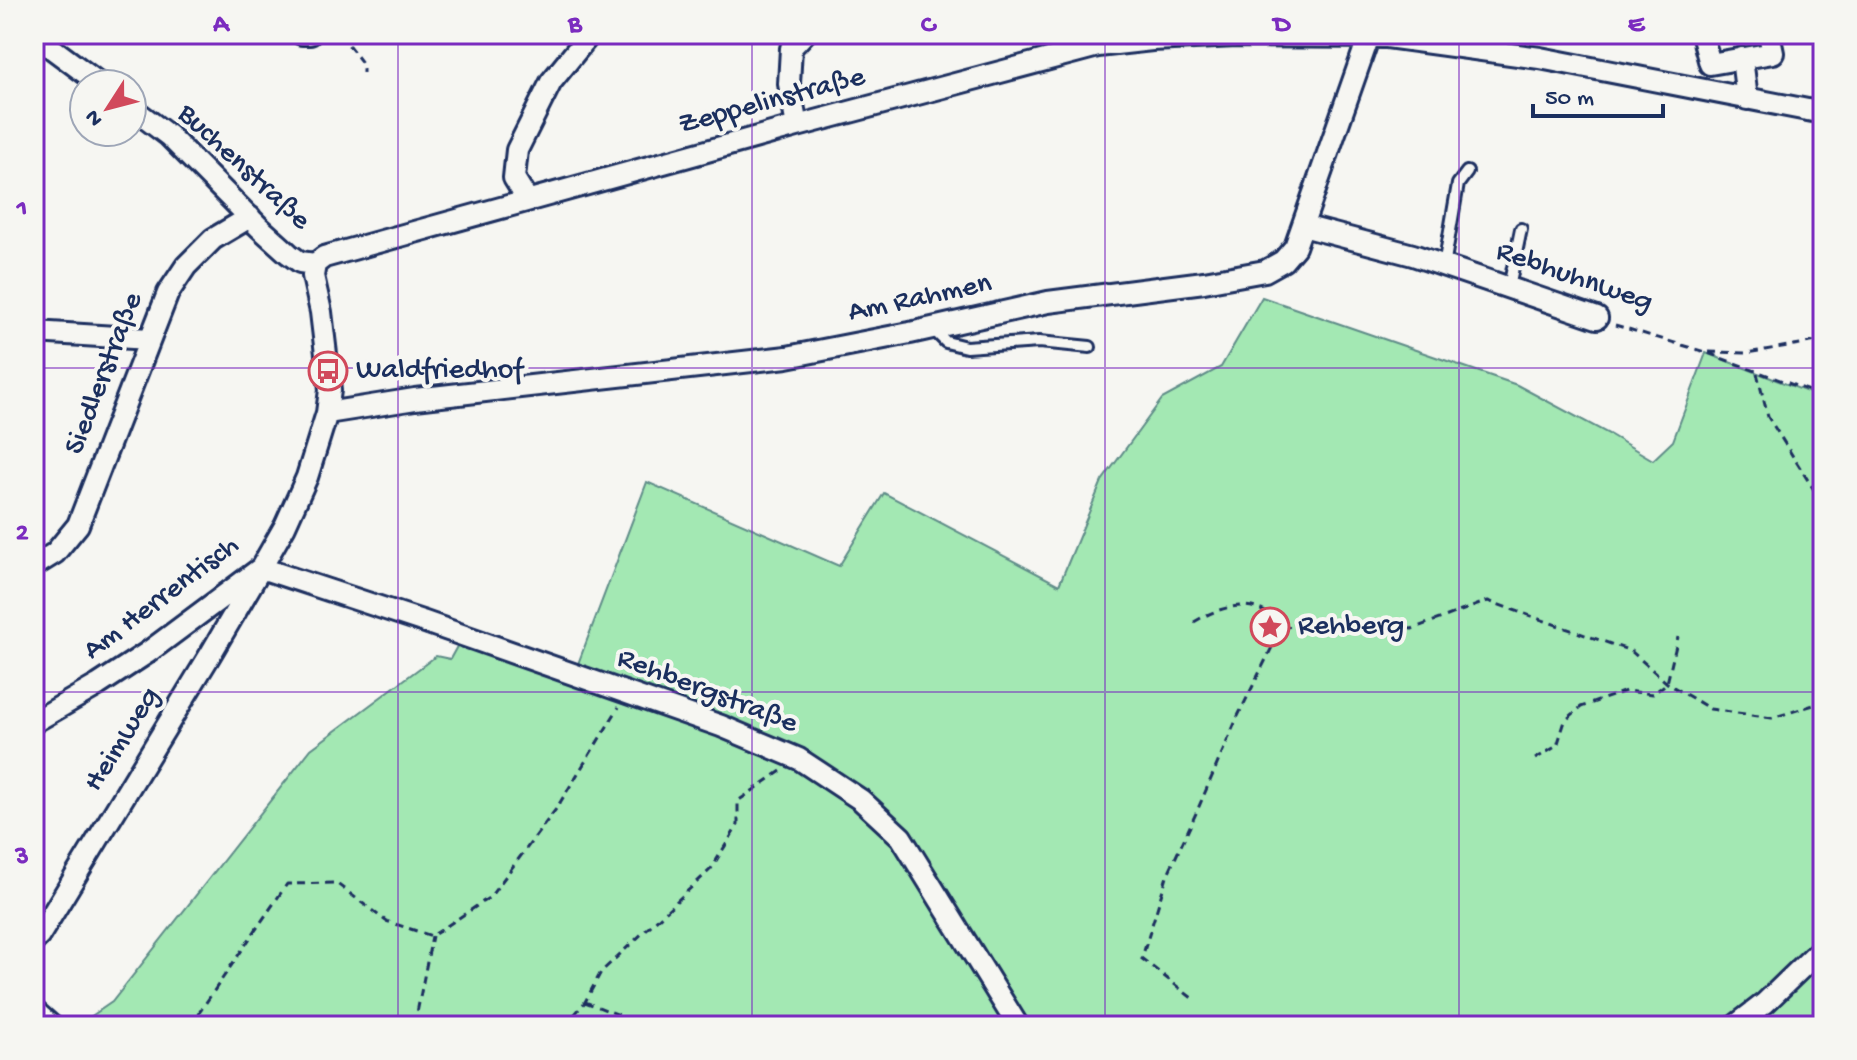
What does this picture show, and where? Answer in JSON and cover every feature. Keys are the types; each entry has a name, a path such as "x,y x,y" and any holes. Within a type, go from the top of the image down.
{"street":[{"path":"302,34 310,34"},
{"path":"527,199 514,178 517,150 551,82 590,34"},
{"path":"797,126 789,84 791,48 804,34"},
{"path":"1702,34 1710,64 1773,53 1769,34"},
{"path":"34,35 78,68"},
{"name":"Zeppelinstraße","path":"315,264 324,257 1098,40 1371,35 1540,58 1823,113"},
{"name":"Am Rahmen","path":"327,413 415,399 787,357 1048,302 1265,271 1283,261 1295,247 1371,35"},
{"path":"1742,58 1747,99"},
{"name":"Buchenstraße","path":"148,120 169,136 289,254 300,262 315,264"},
{"name":"Siedlerstraße","path":"34,566 55,553 78,525 168,293 186,266 213,239 250,217"},
{"name":"Rebhuhnweg","path":"1303,226 1413,255 1597,318"},
{"name":"Am Herrentisch","path":"34,722 147,653 261,568 285,526 307,477 327,413 330,390 321,312 313,276 315,264"},
{"path":"34,332 149,339"},
{"name":"Rehbergstraße","path":"261,568 412,617 721,726 799,759 861,800 901,837 1018,1026"},
{"name":"Heimweg","path":"34,941 261,568"},
{"path":"1735,1026 1765,1003 1823,947"}],"lane":[{"path":"1444,266 1458,184 1467,172"},
{"path":"1509,287 1521,229"},
{"path":"931,328 946,342 966,347 1039,342 1090,347"},
{"path":"34,1004 59,1026"}],"path":[{"path":"340,34 363,64 363,73"},
{"name":"Rebhuhnweg","path":"1597,318 1705,352 1823,396"},
{"path":"1705,352 1747,353 1823,340"},
{"path":"1757,371 1768,417 1823,504"},
{"path":"1282,627 1315,625 1344,618 1412,629 1488,601 1631,651 1667,683 1710,709 1772,718 1823,702"},
{"path":"1194,622 1210,612 1247,605 1272,614 1282,627"},
{"path":"1144,951 1167,876 1238,716 1282,627"},
{"path":"1535,759 1557,746 1565,721 1581,707 1626,691 1653,694 1667,683 1678,637"},
{"path":"397,1026 416,1018 432,936 490,897 556,809 627,694"},
{"path":"565,1026 585,1002 601,972 711,869 738,825 738,801 799,759"},
{"path":"190,1026 287,884 336,883 386,921 432,936"},
{"path":"1141,958 1192,998"},
{"path":"585,1002 622,1016 615,1026"}],"green space":[{"path":"1262,297 1517,385 1653,460 1673,441 1706,353 1823,398 1823,1026 77,1026 112,1002 311,749 436,656 450,659 460,641 573,677 647,482 839,566 884,493 1059,585 1102,481 1162,399 1221,367"}],"place":[{"name":"Waldfriedhof","path":"328,371"},
{"name":"Rehberg","path":"1270,627"}]}
